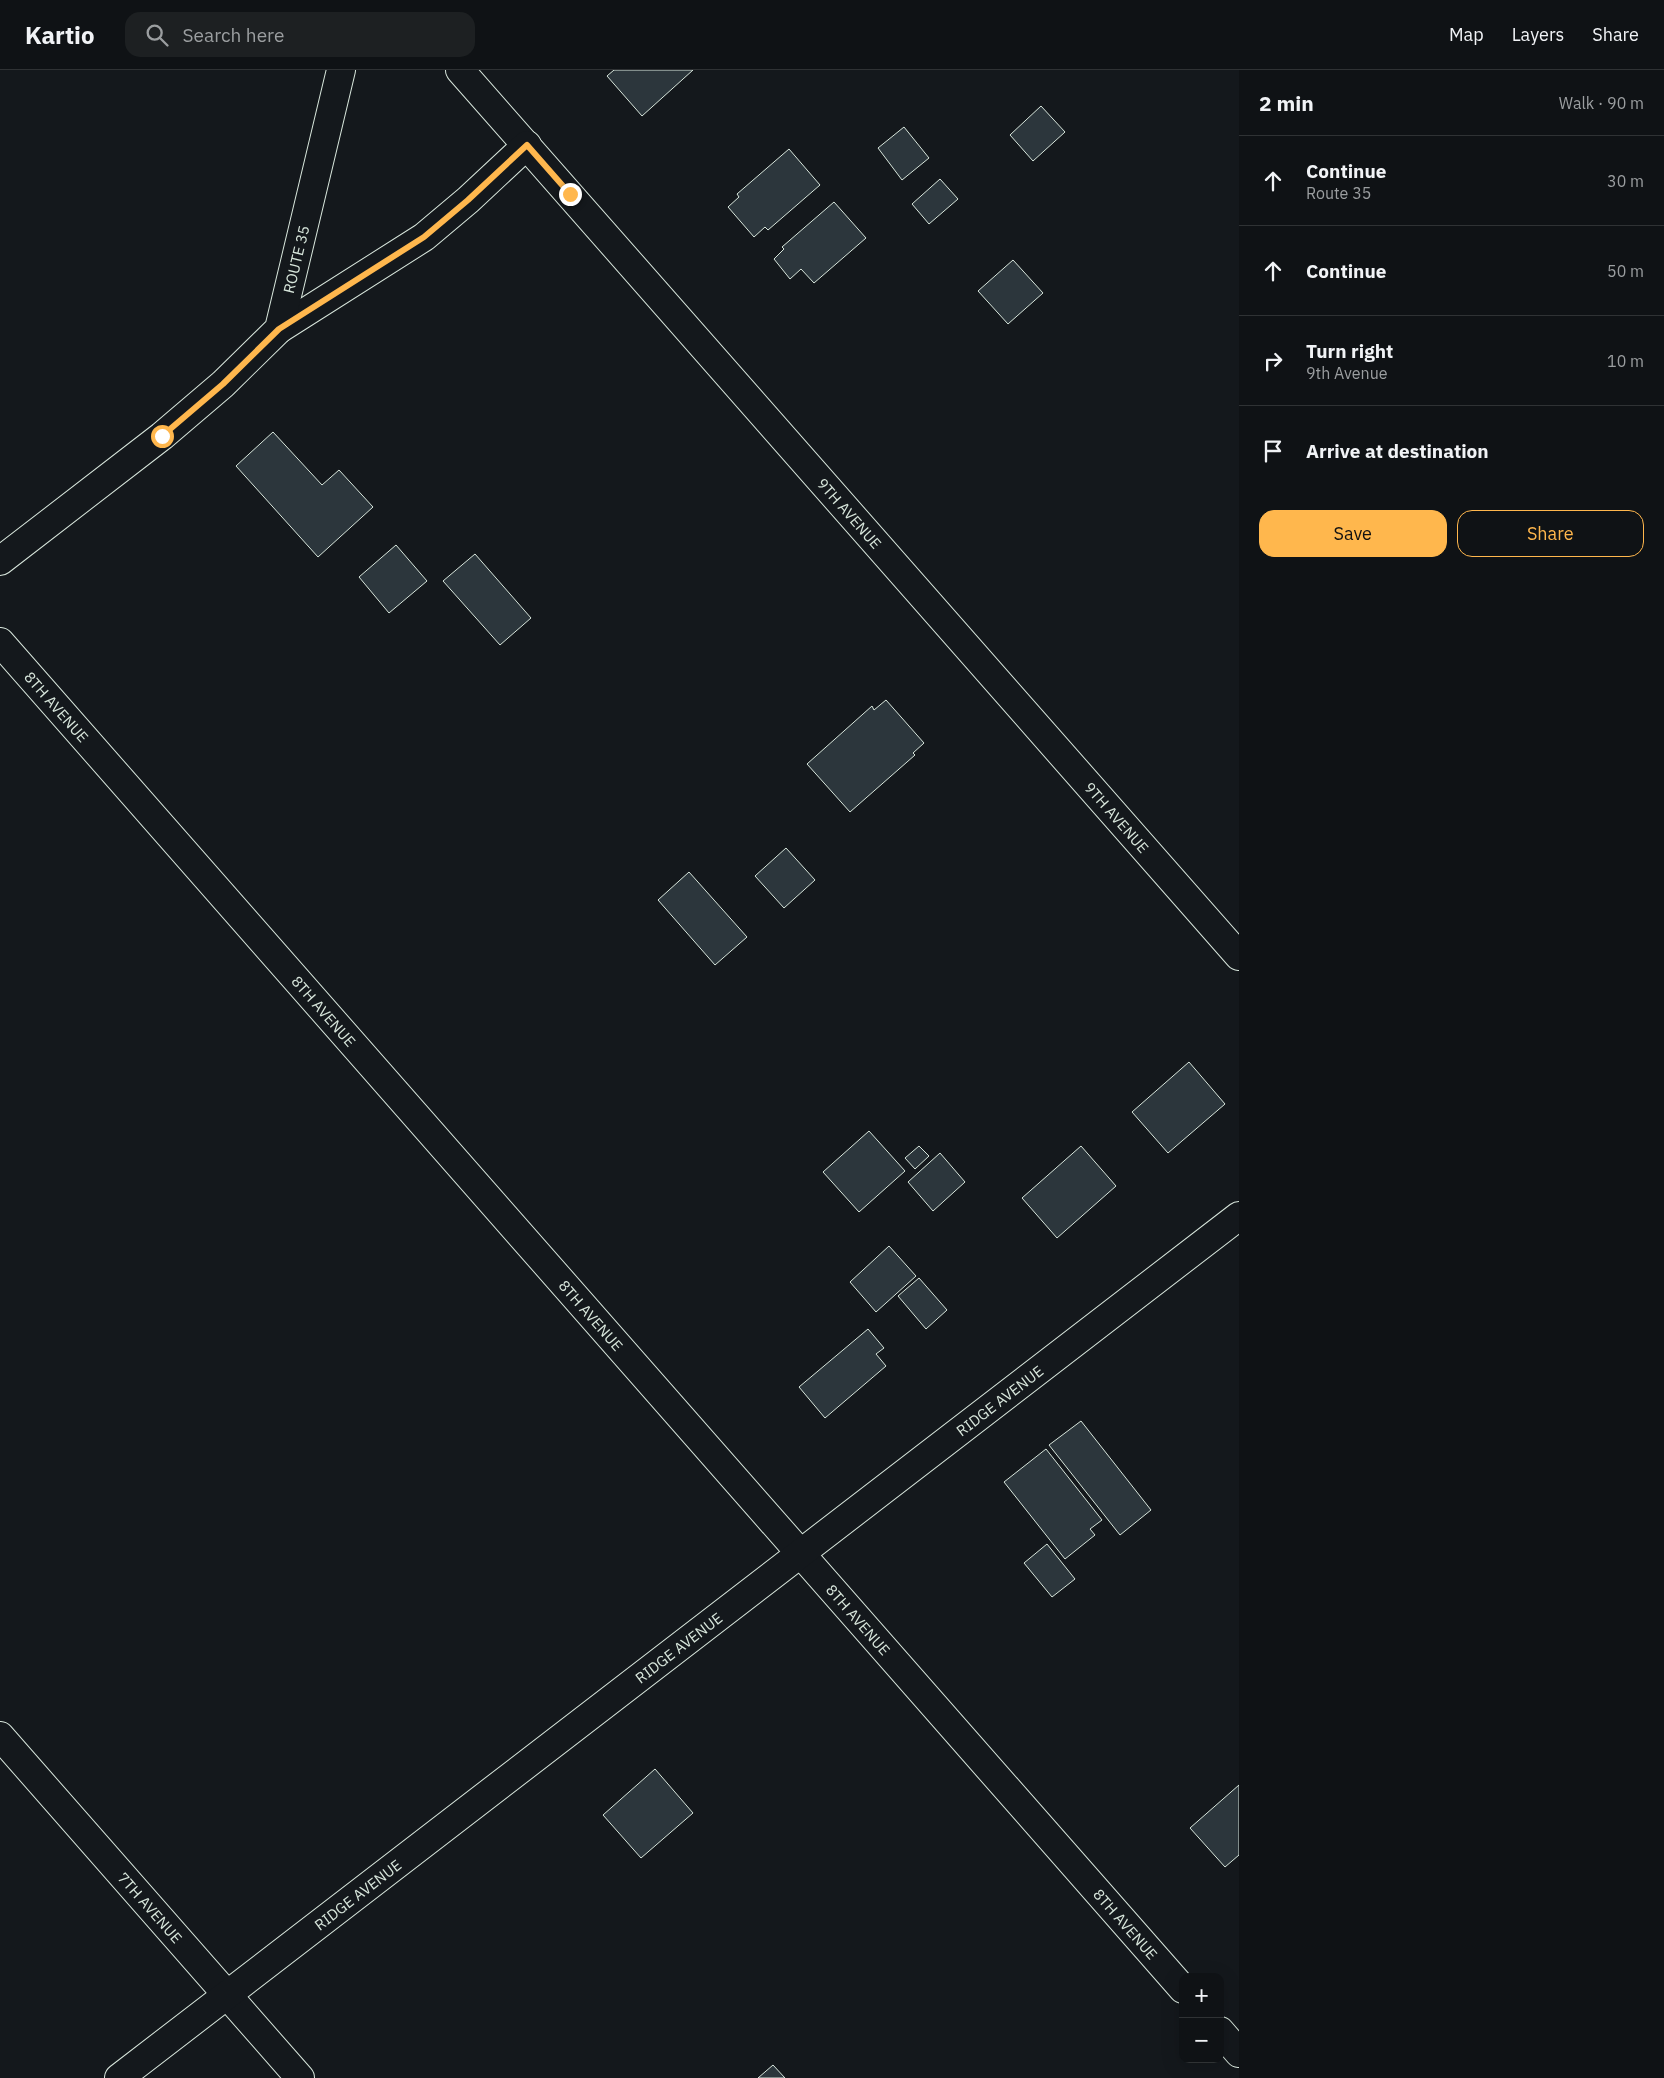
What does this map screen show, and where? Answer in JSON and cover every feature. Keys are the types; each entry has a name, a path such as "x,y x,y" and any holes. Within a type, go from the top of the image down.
{"street":[{"name":"ROUTE 35","path":"279,329 341,70"},
{"name":"9TH AVENUE","path":"460,70 1239,956"},
{"path":"0,561 162,436 223,384 279,329 424,237 468,200 527,145"},
{"name":"8TH AVENUE","path":"0,642 1179,1984"},
{"name":"RIDGE AVENUE","path":"119,2078 1239,1216"},
{"name":"7TH AVENUE","path":"0,1736 300,2078"},
{"path":"1224,2036 1239,2053"}],"building":[{"path":"614,70 693,70 642,116 607,76"},
{"path":"1041,106 1065,132 1033,161 1010,135"},
{"path":"904,127 929,158 902,180 878,148"},
{"path":"789,149 820,185 768,230 765,227 754,237 728,207 739,197 737,194"},
{"path":"940,179 958,199 929,224 912,204"},
{"path":"834,202 866,238 814,283 801,269 790,279 774,259 784,249 782,247"},
{"path":"1013,260 1043,293 1008,324 978,291"},
{"path":"273,432 322,485 339,470 373,507 318,557 236,466"},
{"path":"396,545 427,581 389,613 359,577"},
{"path":"475,554 531,618 500,645 443,581"},
{"path":"886,700 924,743 913,753 915,755 850,812 807,764 872,706 874,710"},
{"path":"786,848 815,880 784,908 755,876"},
{"path":"689,872 747,937 715,965 658,900"},
{"path":"1189,1062 1225,1104 1168,1153 1132,1112"},
{"path":"869,1131 905,1171 859,1212 823,1172"},
{"path":"919,1146 929,1156 915,1169 905,1158"},
{"path":"1081,1146 1116,1186 1057,1238 1022,1198"},
{"path":"940,1153 965,1182 933,1211 908,1182"},
{"path":"889,1246 916,1276 876,1312 850,1282"},
{"path":"919,1278 947,1310 926,1329 898,1296"},
{"path":"868,1329 884,1348 876,1354 886,1366 825,1418 799,1387"},
{"path":"1081,1421 1151,1510 1120,1535 1049,1445"},
{"path":"1046,1449 1102,1520 1090,1529 1095,1535 1065,1559 1004,1482"},
{"path":"1047,1544 1075,1579 1052,1597 1024,1563"},
{"path":"655,1769 693,1813 641,1858 603,1815"},
{"path":"1239,1785 1239,1855 1225,1867 1190,1828"},
{"path":"773,2065 785,2078 758,2078"}],"route":[{"path":"162,436 223,384 279,329 424,237 468,200 527,145 570,194"}]}
